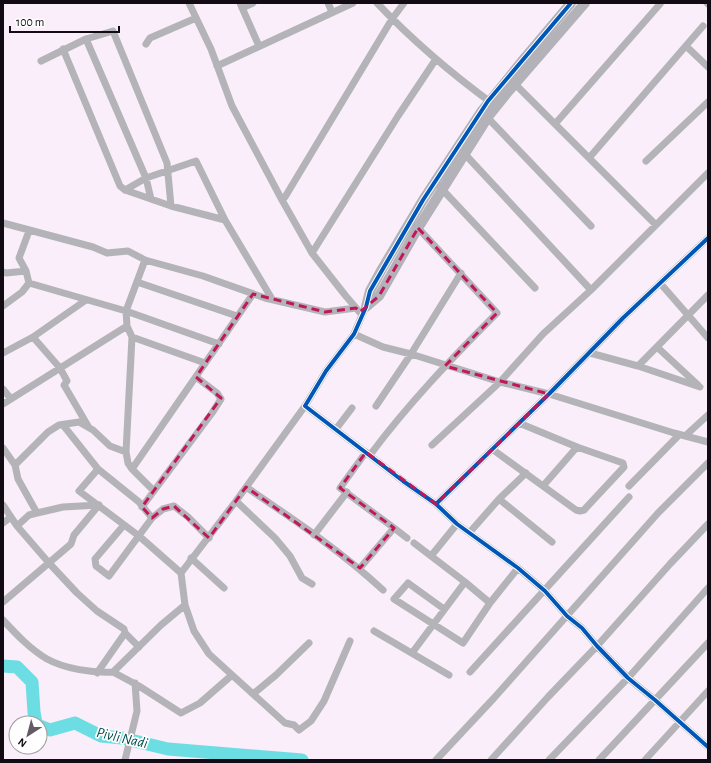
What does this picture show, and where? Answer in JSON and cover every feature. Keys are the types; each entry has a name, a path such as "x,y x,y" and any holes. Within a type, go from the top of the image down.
{"street":[{"path":"189,3 211,49 232,106 282,200 312,253 362,310"},
{"path":"253,3 241,5 259,46"},
{"path":"328,3 332,12"},
{"path":"217,66 353,3"},
{"path":"377,3 436,60 492,104"},
{"path":"285,197 392,19 404,3"},
{"path":"181,573 236,501 305,406 326,371 354,334 362,310 379,296 414,226 485,114 571,3"},
{"path":"511,81 585,3"},
{"path":"555,124 660,4"},
{"path":"146,44 150,38 196,18"},
{"path":"589,158 703,26"},
{"path":"41,61 86,39 113,31 168,163 171,206"},
{"path":"86,39 146,178 151,199"},
{"path":"686,46 708,66"},
{"path":"63,49 120,186 126,190 171,206 225,220"},
{"path":"312,253 398,116 436,60"},
{"path":"511,81 656,225"},
{"path":"646,161 708,102"},
{"path":"485,114 591,226"},
{"path":"462,151 591,290"},
{"path":"126,190 146,178 196,160 225,220 272,299"},
{"path":"432,446 500,382 543,334 591,290 708,173"},
{"path":"438,186 535,288"},
{"path":"3,223 93,247 108,253 128,251 145,260 203,276 253,294 272,299 326,312 362,310"},
{"path":"414,226 498,313 445,366 368,453 340,488 411,540 490,603"},
{"path":"3,306 22,292 28,284 26,271 19,258 29,231"},
{"path":"436,504 519,424 623,318 708,238"},
{"path":"145,260 126,311 127,326 132,337 126,452 128,463 132,469 154,491"},
{"path":"3,272 26,271"},
{"path":"376,406 411,354 461,273"},
{"path":"137,282 237,316"},
{"path":"660,283 708,338"},
{"path":"28,284 126,311 219,344"},
{"path":"132,469 253,294"},
{"path":"638,366 708,295"},
{"path":"3,353 33,337 86,300"},
{"path":"3,404 127,326"},
{"path":"354,334 383,347 411,354 445,366 549,394 682,436 708,442"},
{"path":"33,337 60,368 67,381 64,385 89,428"},
{"path":"132,337 205,363"},
{"path":"590,352 700,386 657,347"},
{"path":"142,507 221,399 217,393 196,377"},
{"path":"3,389 11,399"},
{"path":"305,406 436,504 457,524 518,568 544,591 567,616 582,628 628,678 708,747"},
{"path":"336,429 352,408"},
{"path":"629,486 682,436 708,415"},
{"path":"15,465 48,432 59,425 79,422 89,428 110,446 126,452"},
{"path":"492,449 576,510 580,511 584,510 624,467 623,463 619,461 577,447 519,424"},
{"path":"63,425 98,469 139,502 152,518"},
{"path":"543,486 577,447"},
{"path":"3,448 15,465 18,479 37,513"},
{"path":"436,760 658,513 708,462"},
{"path":"98,469 79,491 139,536 181,573 185,605 194,631 209,654 285,723 294,725 299,730 311,721 324,701 350,641"},
{"path":"470,532 499,499 526,473"},
{"path":"246,487 360,568 383,590"},
{"path":"314,534 347,492"},
{"path":"470,672 629,497"},
{"path":"499,499 552,542"},
{"path":"236,501 275,538 290,556 302,578 312,584"},
{"path":"3,505 17,526 48,563 92,607 124,629 124,633 139,647"},
{"path":"17,526 30,515 37,513 63,507 98,505"},
{"path":"3,602 71,544 74,535 98,505"},
{"path":"124,525 96,559 96,566 110,576 152,518 163,509 174,506 188,517 208,538"},
{"path":"3,523 11,517"},
{"path":"431,556 457,524"},
{"path":"493,759 548,697 597,646 708,524"},
{"path":"360,568 394,528"},
{"path":"192,558 224,588"},
{"path":"444,609 408,583 394,599 463,643 490,603 518,568"},
{"path":"412,653 464,582"},
{"path":"550,760 628,678 708,588"},
{"path":"113,672 161,625 185,605"},
{"path":"3,620 16,634 48,659 70,667 97,673 113,672 135,683 181,713 200,703 232,675"},
{"path":"374,631 449,675"},
{"path":"97,673 124,633"},
{"path":"253,694 276,675 309,643"},
{"path":"599,760 708,643"},
{"path":"124,760 137,711 135,683"},
{"path":"646,760 708,691"}],"highlighted area":[{"path":"418,228 497,313 445,366 549,394 436,504 366,452 340,488 394,528 360,568 246,487 209,538 174,506 163,509 152,518 142,507 221,398 196,377 253,294 325,312 356,308 360,312 379,296"}],"waterway":[{"name":"Pivli Nadi","path":"3,666 17,667 32,682 35,715"},
{"name":"Pivli Nadi","path":"48,729 50,730 75,723 101,736 122,738 168,749 302,760"}],"cycle path":[{"path":"436,504 403,481 305,406 326,371 354,334 366,307 370,291 423,200 488,101 571,3"},
{"path":"708,238 623,318 549,394 436,504 457,524 518,568 545,591 567,616 582,628 628,678 708,747"}]}
